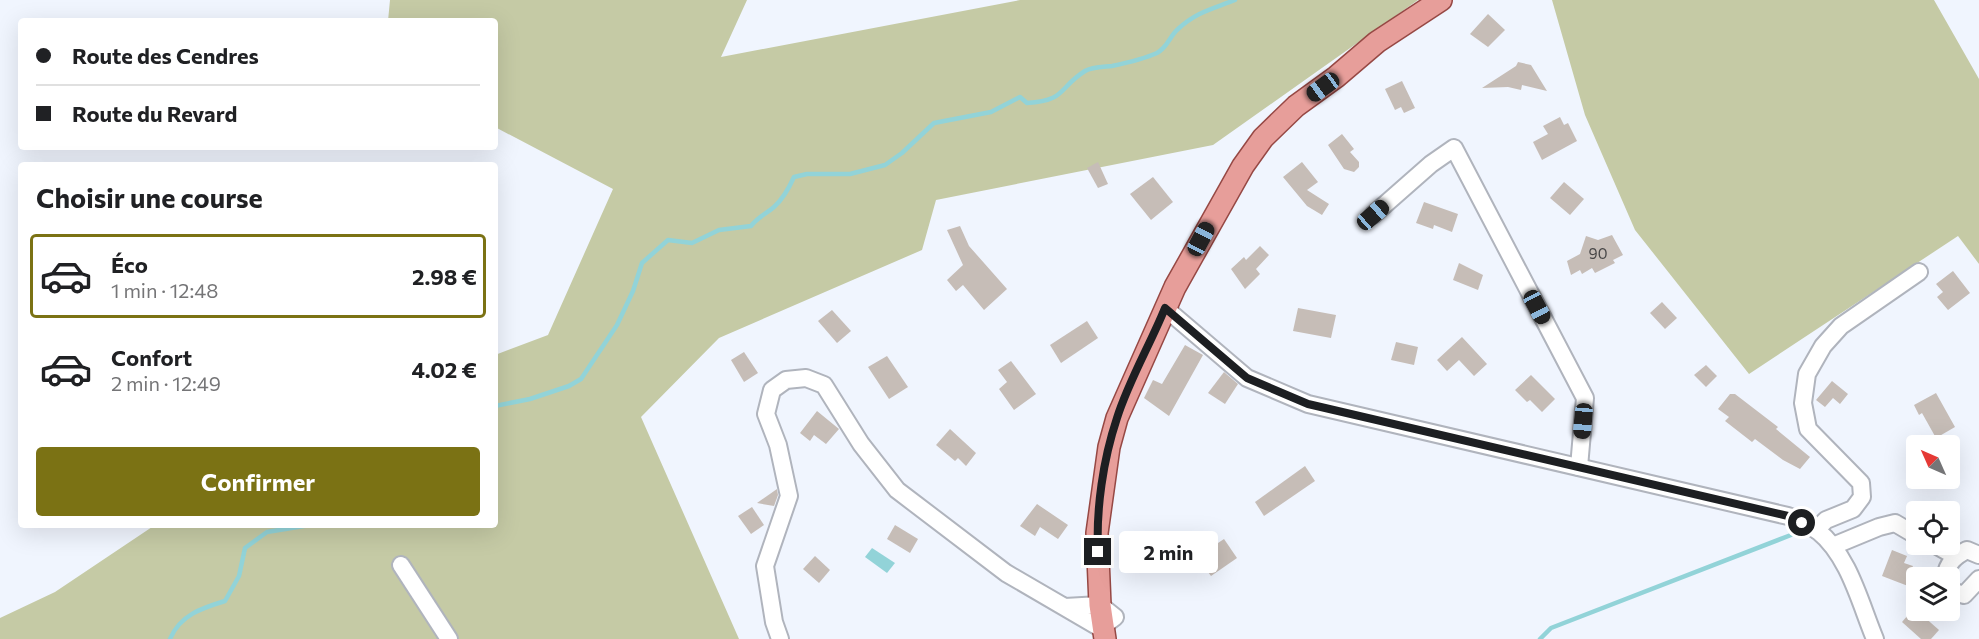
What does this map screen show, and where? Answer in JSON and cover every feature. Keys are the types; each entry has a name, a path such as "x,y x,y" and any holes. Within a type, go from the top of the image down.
{"main road":[{"path":"1108,625 1097,532 1105,471 1117,418 1165,308 1210,223 1243,166 1263,138 1296,106 1336,77 1377,42 1441,0"}],"street":[{"path":"1373,215 1431,164 1454,148 1585,398 1579,467"},
{"path":"1816,530 1826,520 1852,509 1862,497 1861,483 1808,429 1803,403 1807,374 1823,346 1841,326 1919,272"},
{"path":"1165,308 1247,378 1308,404 1788,516 1816,530 1833,546 1875,639"},
{"path":"780,639 774,622 765,566 789,496 778,445 766,414 772,390 786,380 806,378 824,385 861,444 897,490 1006,573 1065,607 1108,625"},
{"path":"1833,546 1879,527 1895,523 1906,530"},
{"path":"1947,567 1955,556 1967,550 1979,555"},
{"path":"401,565 449,639"},
{"path":"1960,594 1964,595 1979,579"}],"green space":[{"path":"390,0 747,0 721,57 1020,0 1418,0 1213,145 936,200 922,250 719,338 641,417 739,639 0,639 0,618 55,592 151,528 498,528 498,354 548,335 613,189 498,129 498,18 388,18"},
{"path":"1552,0 1934,0 1979,79 1979,264 1958,236 1749,374 1635,230 1585,115"}],"water":[{"path":"872,548 895,563 887,573 865,557"}],"building":[{"path":"1488,14 1505,30 1488,47 1470,34"},
{"path":"1518,62 1531,65 1547,91 1522,85 1521,90 1508,87 1482,88 1516,66"},
{"path":"1402,81 1415,108 1404,113 1401,107 1395,110 1385,89"},
{"path":"1560,117 1564,125 1568,123 1577,141 1542,160 1533,142 1548,134 1543,126"},
{"path":"1342,134 1354,149 1350,152 1359,162 1359,167 1354,172 1344,169 1328,145"},
{"path":"1098,162 1108,184 1098,188 1087,168"},
{"path":"1302,162 1318,182 1307,190 1329,204 1322,215 1307,206 1283,177"},
{"path":"1153,177 1173,202 1151,220 1130,194"},
{"path":"1564,182 1584,199 1570,215 1550,198"},
{"path":"1424,202 1458,214 1452,232 1434,225 1433,229 1416,223"},
{"path":"960,226 969,246 1007,289 984,310 963,285 956,291 947,280 963,265 947,230"},
{"path":"1612,235 1623,255 1613,260 1615,263 1595,273 1592,268 1582,274 1580,270 1571,275 1567,261 1580,254 1586,236 1598,240"},
{"path":"1260,246 1269,255 1256,269 1260,274 1245,289 1231,269 1244,257 1246,260"},
{"path":"1459,263 1483,275 1478,290 1453,280"},
{"path":"1953,271 1970,293 1948,310 1937,297 1943,292 1936,284"},
{"path":"1662,302 1677,318 1665,329 1650,313"},
{"path":"1298,308 1336,315 1331,338 1293,331"},
{"path":"832,310 851,331 837,343 818,321"},
{"path":"1087,321 1098,338 1061,363 1050,345"},
{"path":"1462,337 1487,364 1474,376 1459,360 1447,371 1437,360"},
{"path":"1396,342 1418,347 1414,365 1391,360"},
{"path":"1185,345 1203,355 1169,416 1144,398 1153,380 1162,384"},
{"path":"744,352 758,373 744,382 731,360"},
{"path":"887,356 908,387 889,399 868,367"},
{"path":"1011,361 1036,394 1014,410 999,389 1007,382 998,370"},
{"path":"1706,365 1717,376 1706,387 1694,375"},
{"path":"1224,372 1238,384 1225,404 1208,393"},
{"path":"1531,375 1555,399 1542,412 1515,390"},
{"path":"1832,381 1848,394 1840,404 1833,398 1825,407 1816,400"},
{"path":"1936,393 1955,427 1941,435 1934,435 1922,413 1919,415 1914,405"},
{"path":"1730,394 1735,394 1778,427 1776,429 1810,457 1800,469 1783,460 1755,439 1752,442 1725,421 1729,417 1718,409"},
{"path":"817,411 839,429 826,444 814,435 810,441 800,433"},
{"path":"950,429 976,453 966,466 958,458 955,461 936,445"},
{"path":"1305,466 1315,481 1264,516 1255,502"},
{"path":"777,489 778,495 774,506 757,503"},
{"path":"1037,504 1068,525 1058,539 1040,527 1035,536 1020,526"},
{"path":"752,507 764,525 751,534 738,516"},
{"path":"895,525 918,539 910,553 887,539"},
{"path":"1224,539 1237,558 1211,576 1197,557"},
{"path":"1892,550 1907,556 1904,563 1913,566 1906,567 1906,585 1882,576"},
{"path":"815,556 830,570 819,583 803,569"},
{"path":"1906,617 1906,621 1929,621 1939,630 1931,639 1921,639 1902,622"}],"waterway":[{"path":"498,405 530,399 569,386 581,379 617,325 633,291 642,263 668,240 692,243 719,230 751,226 774,207 794,177 807,174 850,174 885,165 902,153 934,123 991,112 1020,97 1027,103 1049,100 1088,70 1129,62 1157,53 1164,48 1172,35 1191,19 1235,0"},
{"path":"170,639 186,618 225,601 239,576 245,548 267,532 292,528"},
{"path":"1540,639 1551,628 1791,535"}],"route":[{"path":"1098,552 1097,532 1109,447 1117,418 1165,308 1247,378 1308,404 1788,516 1802,523"}]}
